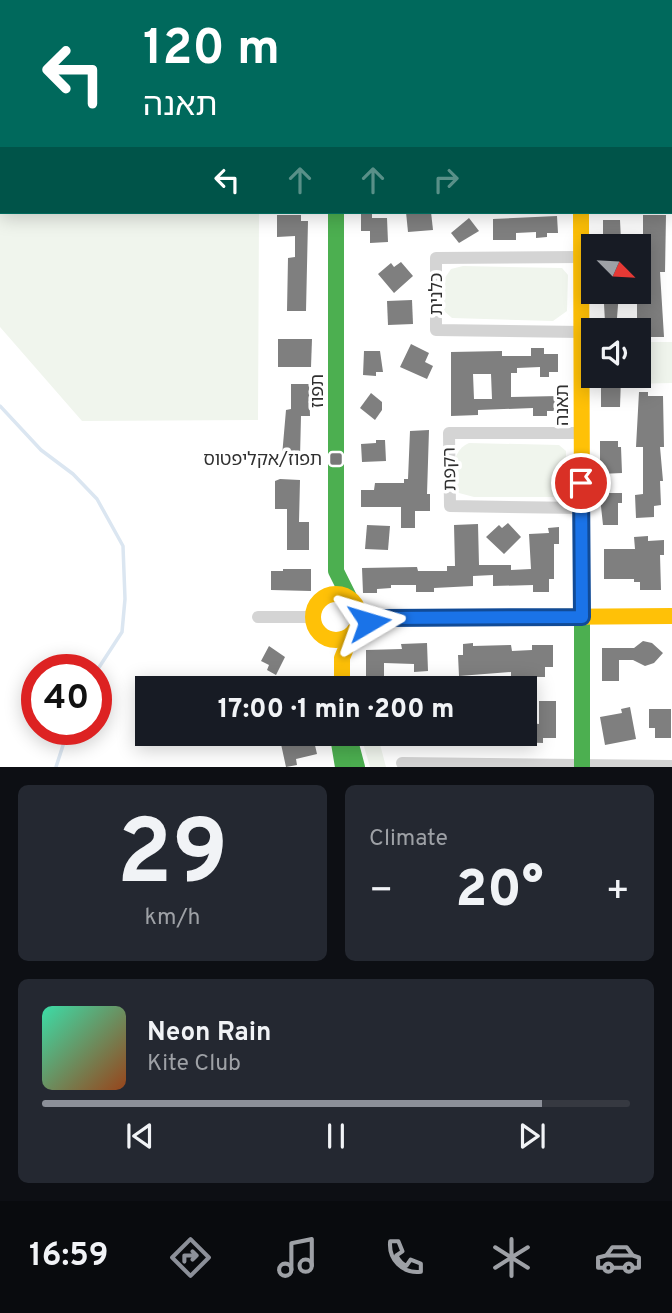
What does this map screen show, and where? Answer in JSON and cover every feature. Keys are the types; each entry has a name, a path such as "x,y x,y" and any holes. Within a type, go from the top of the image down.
{"street":[{"name":"תפוז","path":"336,214 337,570 351,600"},
{"name":"תאנה","path":"581,214 581,234"},
{"name":"כלנית","path":"581,257 436,258 436,330 581,332"},
{"name":"תאנה","path":"581,388 582,765"},
{"name":"רקפת","path":"581,433 449,433 450,506 581,508"},
{"name":"תפוז","path":"323,599 337,570"},
{"path":"334,676 332,659 314,617 316,608 323,599 337,594 383,618"},
{"path":"342,676 342,658 359,613 351,600"},
{"path":"323,636 336,640 383,618 672,616"},
{"path":"258,617 314,617"},
{"path":"340,746 343,767"},
{"path":"351,746 357,767"},
{"path":"402,763 672,766"}],"shaded area":[{"path":"0,214 259,214 258,420 82,421 0,327"},
{"path":"463,266 562,268 568,275 567,311 553,321 452,318 444,311 442,282 451,269"},
{"path":"651,342 672,342 672,383 651,383"},
{"path":"469,443 559,445 566,451 566,488 556,497 474,497 459,493 454,480 453,465 458,452"},
{"path":"364,746 380,746 386,767 370,767"}],"building":[{"path":"361,214 372,214 372,218 387,218 388,242 370,243 370,231 361,231"},
{"path":"406,214 431,214 433,230 408,232"},
{"path":"277,215 301,215 301,221 308,221 306,311 287,311 288,258 295,257 295,236 277,237"},
{"path":"643,215 666,215 665,272 660,272 664,337 651,337 651,318 637,318 637,304 651,304 651,234 643,234"},
{"path":"557,216 558,233 547,233 547,237 536,238 536,232 516,233 516,240 493,240 493,219"},
{"path":"469,218 479,231 459,243 451,233"},
{"path":"603,220 620,220 621,234 603,234"},
{"path":"401,262 413,276 394,293 378,274 391,263 394,267"},
{"path":"412,300 413,324 388,325 387,301"},
{"path":"604,304 618,304 617,318 605,318"},
{"path":"278,339 312,339 311,367 278,367"},
{"path":"411,344 429,353 425,362 433,366 427,379 400,367"},
{"path":"531,348 544,348 544,354 558,354 558,372 549,372 549,377 540,377 540,367 517,368 517,373 511,373 511,397 559,396 559,411 547,411 547,416 533,416 533,408 478,410 478,415 451,416 451,352 502,351 502,356 531,356","holes":["473,374 491,374 492,399 474,399"]},
{"path":"364,351 380,351 383,372 376,372 376,376 363,375"},
{"path":"291,384 309,384 310,416 301,416 300,457 282,456 286,410 291,409"},
{"path":"601,388 621,388 620,407 601,407"},
{"path":"639,392 648,392 648,396 663,396 664,447 660,447 663,481 660,481 661,505 654,506 654,517 636,518 635,495 643,494 643,447 636,447"},
{"path":"371,393 382,402 382,410 375,420 360,408"},
{"path":"429,430 427,494 430,494 430,511 415,511 415,528 401,528 401,507 361,507 361,490 374,490 375,483 404,483 404,479 408,479 410,431"},
{"path":"376,440 385,440 386,461 362,462 361,444 376,443"},
{"path":"600,441 618,441 618,447 621,447 622,473 600,474"},
{"path":"300,480 299,522 309,522 309,550 287,550 287,509 275,509 275,481"},
{"path":"605,493 622,493 622,503 618,503 618,525 603,525 600,497 605,497"},
{"path":"508,523 521,537 504,554 486,537 499,525 502,528"},
{"path":"478,524 479,565 511,565 511,570 531,569 529,534 549,533 548,528 559,527 559,544 554,544 554,579 549,579 549,592 533,592 533,585 493,586 493,575 473,576 473,586 434,588 434,592 416,592 416,585 391,585 391,588 377,589 377,593 363,593 362,568 417,567 418,571 447,571 447,566 455,566 454,525"},
{"path":"367,525 390,526 388,550 365,549"},
{"path":"648,536 648,541 664,540 664,555 660,555 661,590 640,590 640,582 634,582 634,579 604,579 604,549 635,549 634,537"},
{"path":"311,569 311,591 271,590 271,571"},
{"path":"643,641 652,643 663,653 654,663 645,666 633,660 619,660 619,681 602,681 602,648 634,648"},
{"path":"427,643 428,671 414,672 414,664 384,663 384,676 366,676 366,650 402,649 401,644"},
{"path":"463,644 511,645 512,651 532,650 532,645 553,645 553,667 545,667 545,677 511,676 511,672 459,676 458,655 463,655"},
{"path":"269,646 285,657 276,675 267,670 269,665 261,661"},
{"path":"539,701 556,701 556,738 543,738 543,743 537,743"},
{"path":"630,707 636,739 605,745 600,717 622,713 621,709"},
{"path":"649,709 671,709 671,738 655,738 655,728 649,728"},
{"path":"281,746 315,746 317,754 296,759 297,765 286,767"}],"waterway":[{"path":"0,406 41,450 73,474 97,499 123,546 125,599 122,632 108,654"},
{"path":"56,767 63,745"}],"traffic: fast":[{"path":"336,214 336,571 350,599"},
{"path":"582,509 582,766"},
{"path":"340,746 343,767"},
{"path":"351,746 357,767"}],"traffic: slow":[{"path":"581,214 582,509"},
{"path":"336,594 352,601 359,617 352,633 336,640 320,633 313,617 320,601 336,594"},
{"path":"355,630 383,618 672,616"},
{"path":"342,676 342,658 352,634"}],"place":[{"name":"תפוז/אקליפטוס","path":"336,459"}],"route":[{"path":"369,622 383,618 582,617 581,483"}]}
